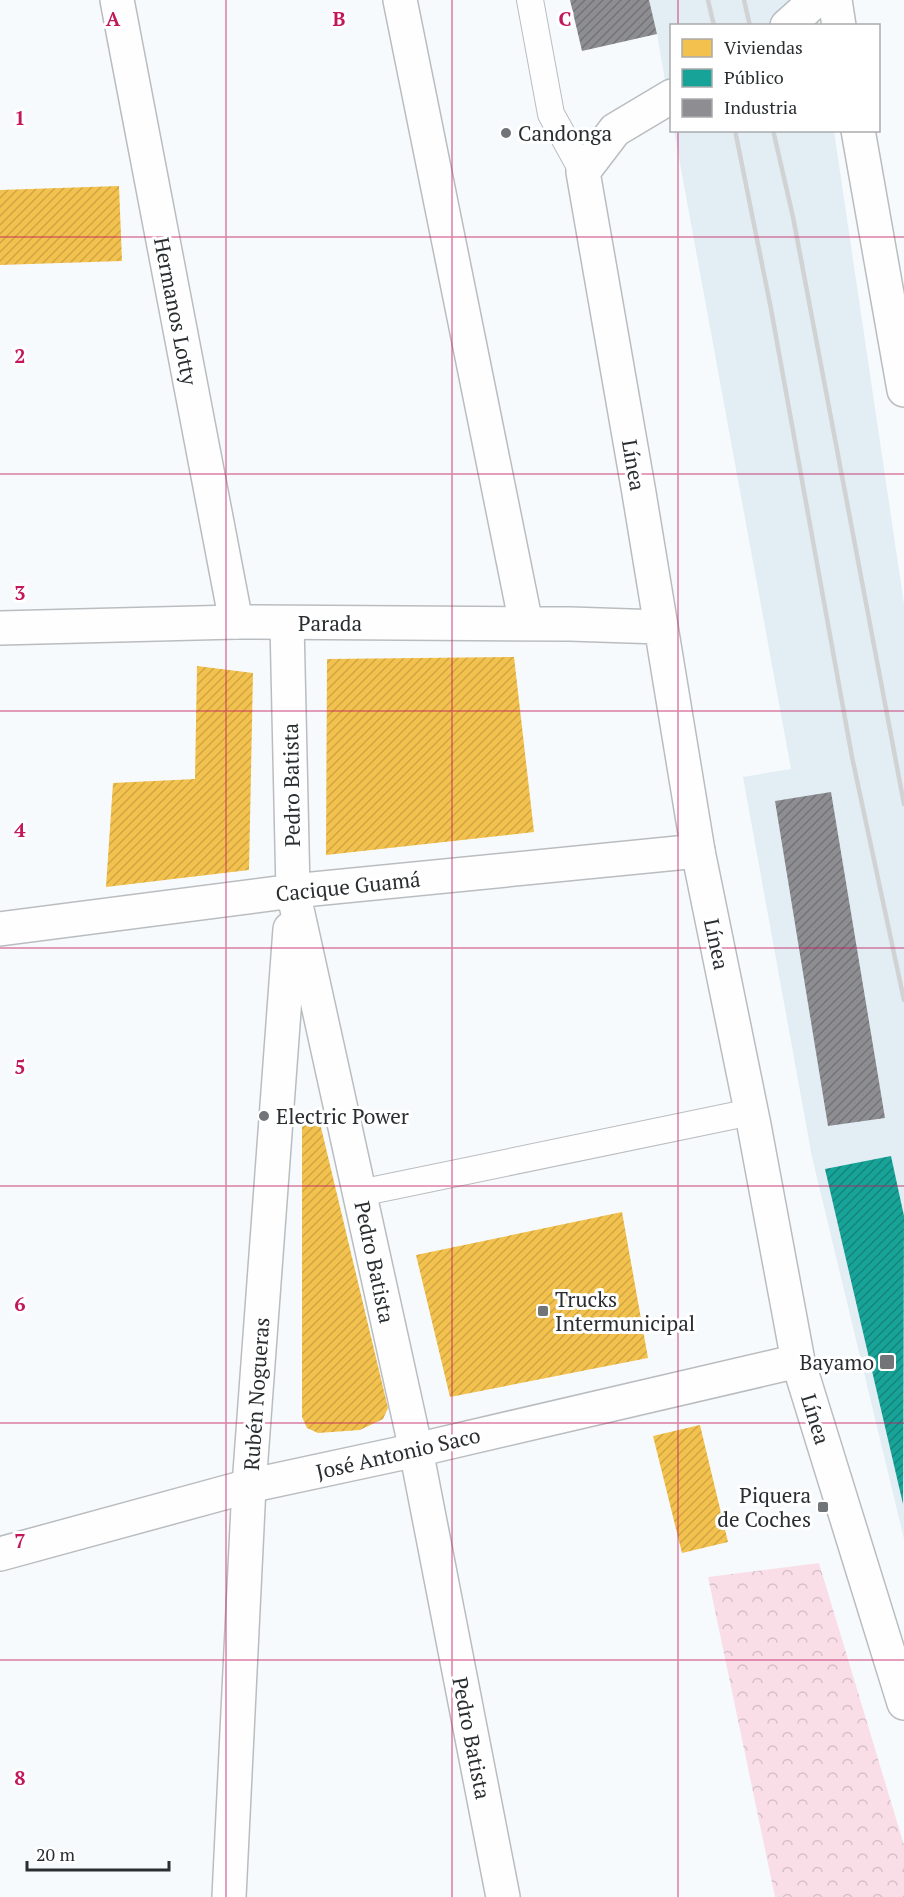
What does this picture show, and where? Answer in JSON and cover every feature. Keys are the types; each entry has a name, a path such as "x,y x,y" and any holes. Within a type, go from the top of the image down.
{"street":[{"name":"Hermanos Lotty","path":"117,0 236,622"},
{"path":"400,0 526,624"},
{"path":"789,24 816,0"},
{"path":"835,0 839,24"},
{"path":"583,172 615,130 670,97"},
{"path":"858,132 902,370"},
{"name":"Línea","path":"583,172 698,851 798,1361 904,1703"},
{"name":"Parada","path":"0,628 236,622 660,627"},
{"name":"Pedro Batista","path":"287,623 293,891 416,1450 503,1897"},
{"name":"Cacique Guamá","path":"0,929 293,891 698,851"},
{"name":"Rubén Nogueras","path":"229,1897 249,1486 293,891"},
{"name":"José Antonio Saco","path":"0,1554 249,1486 416,1450 798,1361"}],"lane":[{"path":"530,0 551,114 583,172"},
{"path":"360,1193 751,1112"}],"shaded area":[{"path":"648,0 814,0 818,24 670,24 670,109 657,34"},
{"path":"674,132 834,132 904,604 904,1539 812,1157 743,777 791,769"}],"green space":[{"path":"819,1563 904,1845 904,1897 775,1897 708,1577"}],"building: Viviendas":[{"path":"119,186 122,261 0,265 0,190"},
{"path":"514,657 534,832 326,855 327,659"},
{"path":"197,666 253,673 249,870 106,887 113,783 195,779"},
{"path":"319,1119 388,1408 383,1419 360,1430 318,1433 307,1428 302,1417 302,1122"},
{"path":"622,1212 648,1358 450,1397 416,1255"},
{"path":"700,1425 728,1542 682,1553 653,1436"}],"building: Público":[{"name":"Bayamo","path":"891,1156 904,1216 903,1504 825,1169"}],"building: Industria":[{"path":"570,0 649,0 657,34 582,51"},
{"path":"831,792 885,1118 828,1126 775,801"}],"railway":[{"path":"708,0 714,24"},
{"path":"744,0 750,24"},
{"path":"735,132 771,309 852,757 904,1000"},
{"path":"773,132 793,217 904,804"}],"place":[{"name":"Candonga","path":"506,133"},
{"name":"Electric Power","path":"264,1116"},
{"name":"Trucks Intermunicipal","path":"543,1311"},
{"name":"Bayamo","path":"887,1362"},
{"name":"Piquera de Coches","path":"823,1507"}]}
